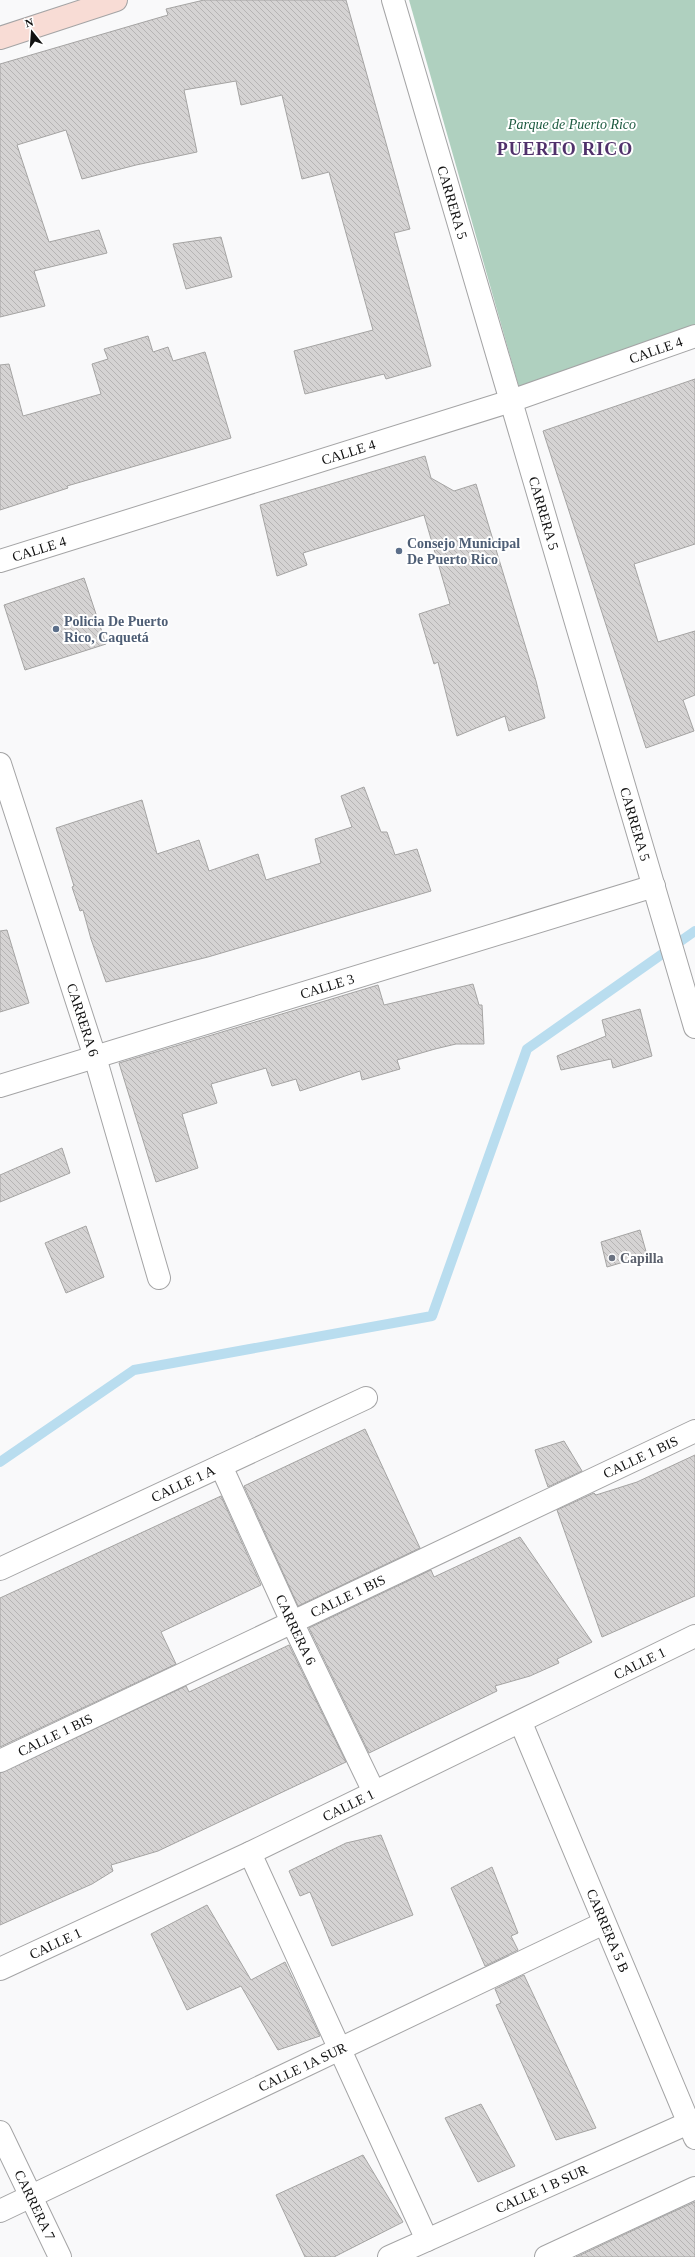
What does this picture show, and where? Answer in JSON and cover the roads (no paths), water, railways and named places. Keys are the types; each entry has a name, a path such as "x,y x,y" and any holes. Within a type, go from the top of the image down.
{"street":[{"path":"0,38 116,0"},
{"name":"CARRERA 5","path":"393,0 695,1027"},
{"name":"CALLE 4","path":"0,561 511,401 695,336"},
{"name":"CARRERA 6","path":"0,764 95,1057 159,1278"},
{"name":"CALLE 3","path":"0,1086 654,886"},
{"name":"CALLE 1 A","path":"0,1569 366,1398"},
{"name":"CALLE 1 BIS","path":"0,1761 695,1431"},
{"name":"CARRERA 6","path":"221,1466 292,1622 374,1792"},
{"name":"CALLE 1","path":"0,1969 250,1853 695,1636"},
{"name":"CARRERA 5 B","path":"521,1722 604,1923 693,2127"},
{"path":"250,1853 427,2240"},
{"name":"CALLE 1A SUR","path":"0,2211 604,1923"},
{"name":"CALLE 1 B SUR","path":"388,2257 693,2127"},
{"name":"CARRERA 7","path":"0,2132 60,2257"},
{"path":"557,2255 695,2188"}],"waterway":[{"path":"0,1462 134,1370 432,1316 527,1049 695,931"}],"place":[{"name":"Consejo Municipal De Puerto Rico","path":"399,551"},
{"name":"Policia De Puerto Rico, Caquetá","path":"56,629"},
{"name":"Capilla","path":"612,1258"}],"district":[{"name":"PUERTO RICO","path":"565,149"}],"park label":[{"name":"Parque de Puerto Rico","path":"572,124"}]}
